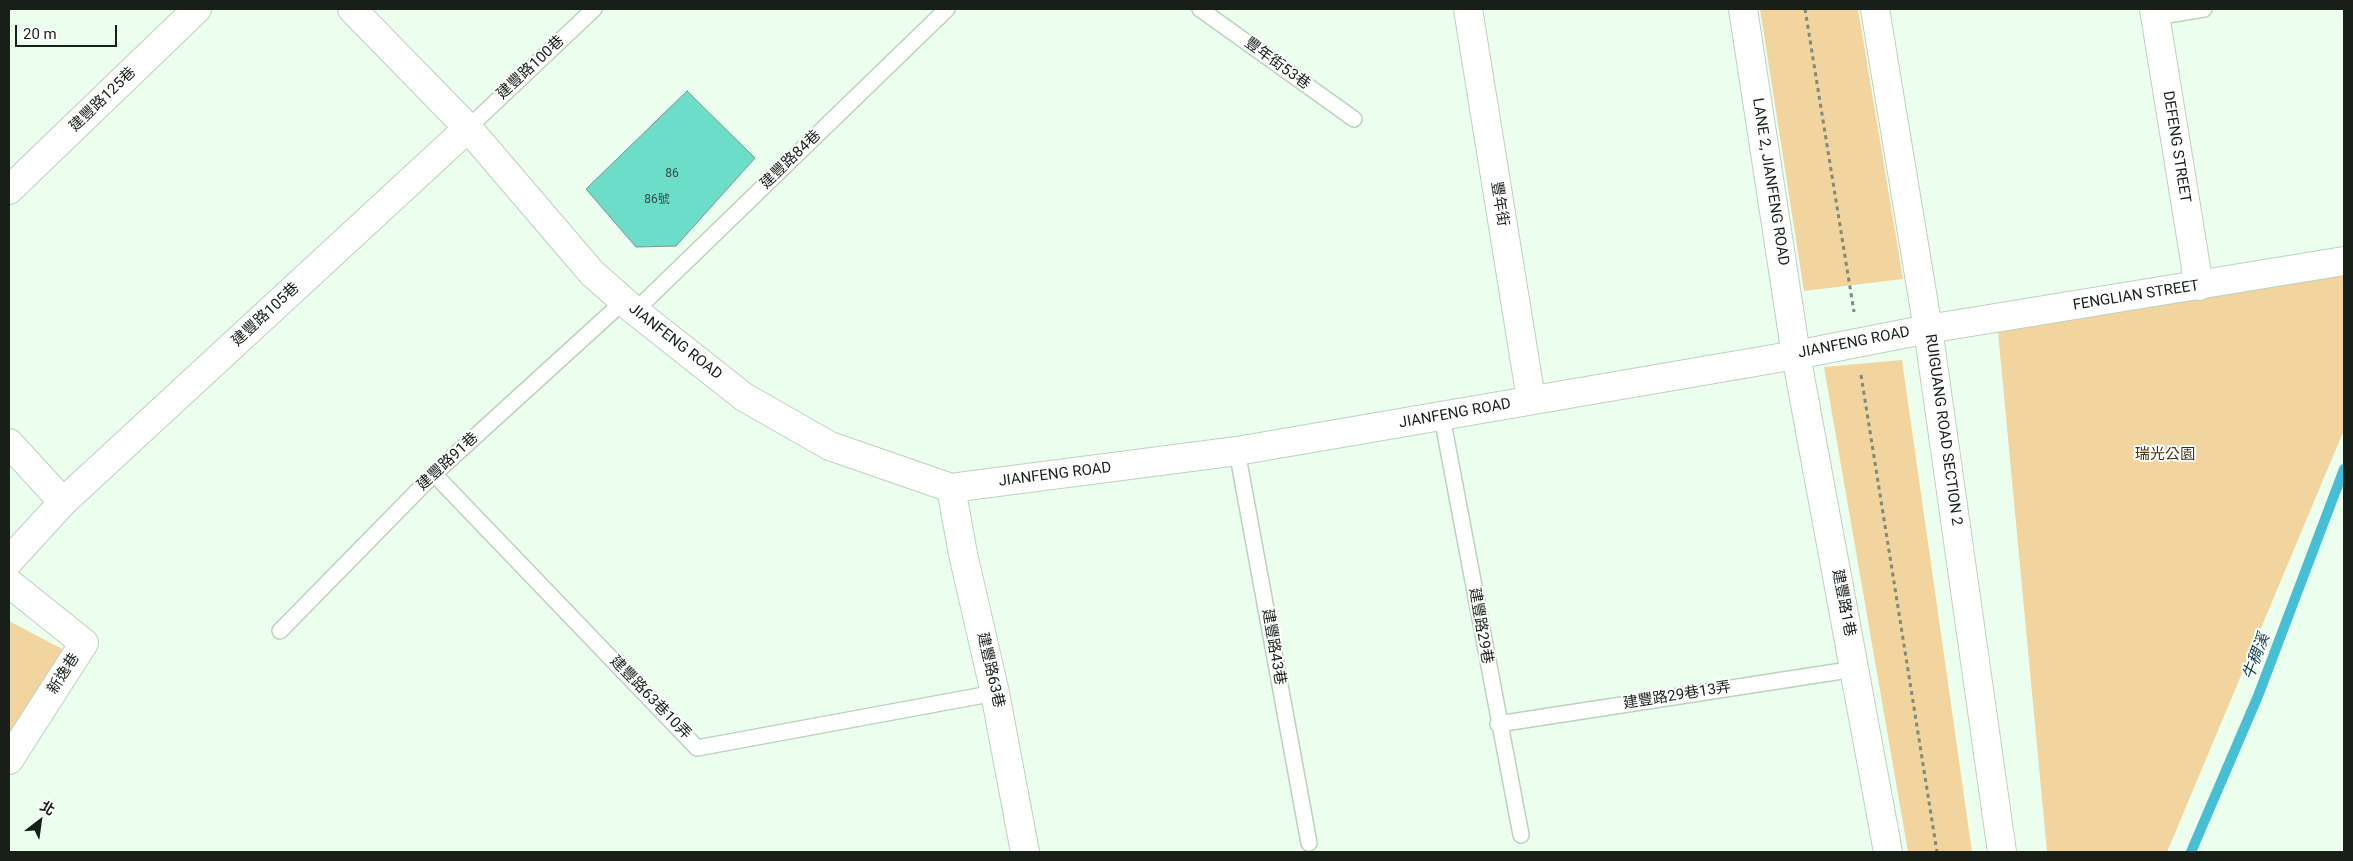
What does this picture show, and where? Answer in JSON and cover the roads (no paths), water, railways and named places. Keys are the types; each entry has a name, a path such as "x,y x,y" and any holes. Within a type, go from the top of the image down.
{"street":[{"name":"建豐路125巷","path":"9,190 197,9"},
{"name":"JIANFENG ROAD","path":"352,9 468,128 592,273 629,306 744,397 830,446 951,488 1238,451 1796,355 1928,329"},
{"name":"豐年街","path":"1468,9 1531,400"},
{"name":"LANE 2, JIANFENG ROAD","path":"1743,9 1796,355"},
{"name":"RUIGUANG ROAD SECTION 2","path":"1875,9 1928,329 2002,852"},
{"name":"DEFENG STREET","path":"2154,13 2199,286"},
{"name":"建豐路105巷","path":"9,561 64,502 468,128"},
{"name":"FENGLIAN STREET","path":"1928,329 2344,261"},
{"name":"建豐路1巷","path":"1796,355 1888,852"},
{"path":"9,443 64,502"},
{"name":"建豐路63巷","path":"951,488 963,554 996,693 1025,852"},
{"name":"新逸巷","path":"9,583 84,643 9,760"}],"lane":[{"name":"建豐路100巷","path":"468,128 594,9"},
{"name":"建豐路84巷","path":"629,306 947,9"},
{"name":"豐年街53巷","path":"1200,9 1354,119"},
{"path":"2154,13 2204,9"},
{"name":"建豐路91巷","path":"280,631 434,474 629,306"},
{"name":"建豐路29巷","path":"1442,417 1498,724 1521,835"},
{"name":"建豐路43巷","path":"1238,451 1309,843"},
{"name":"建豐路63巷10弄","path":"434,474 698,748 996,693"},
{"name":"建豐路29巷13弄","path":"1498,724 1855,669"}],"waterway":[{"name":"牛稠溪","path":"2191,852 2258,696 2344,469"}],"park label":[{"name":"瑞光公園","path":"2165,455"}]}
